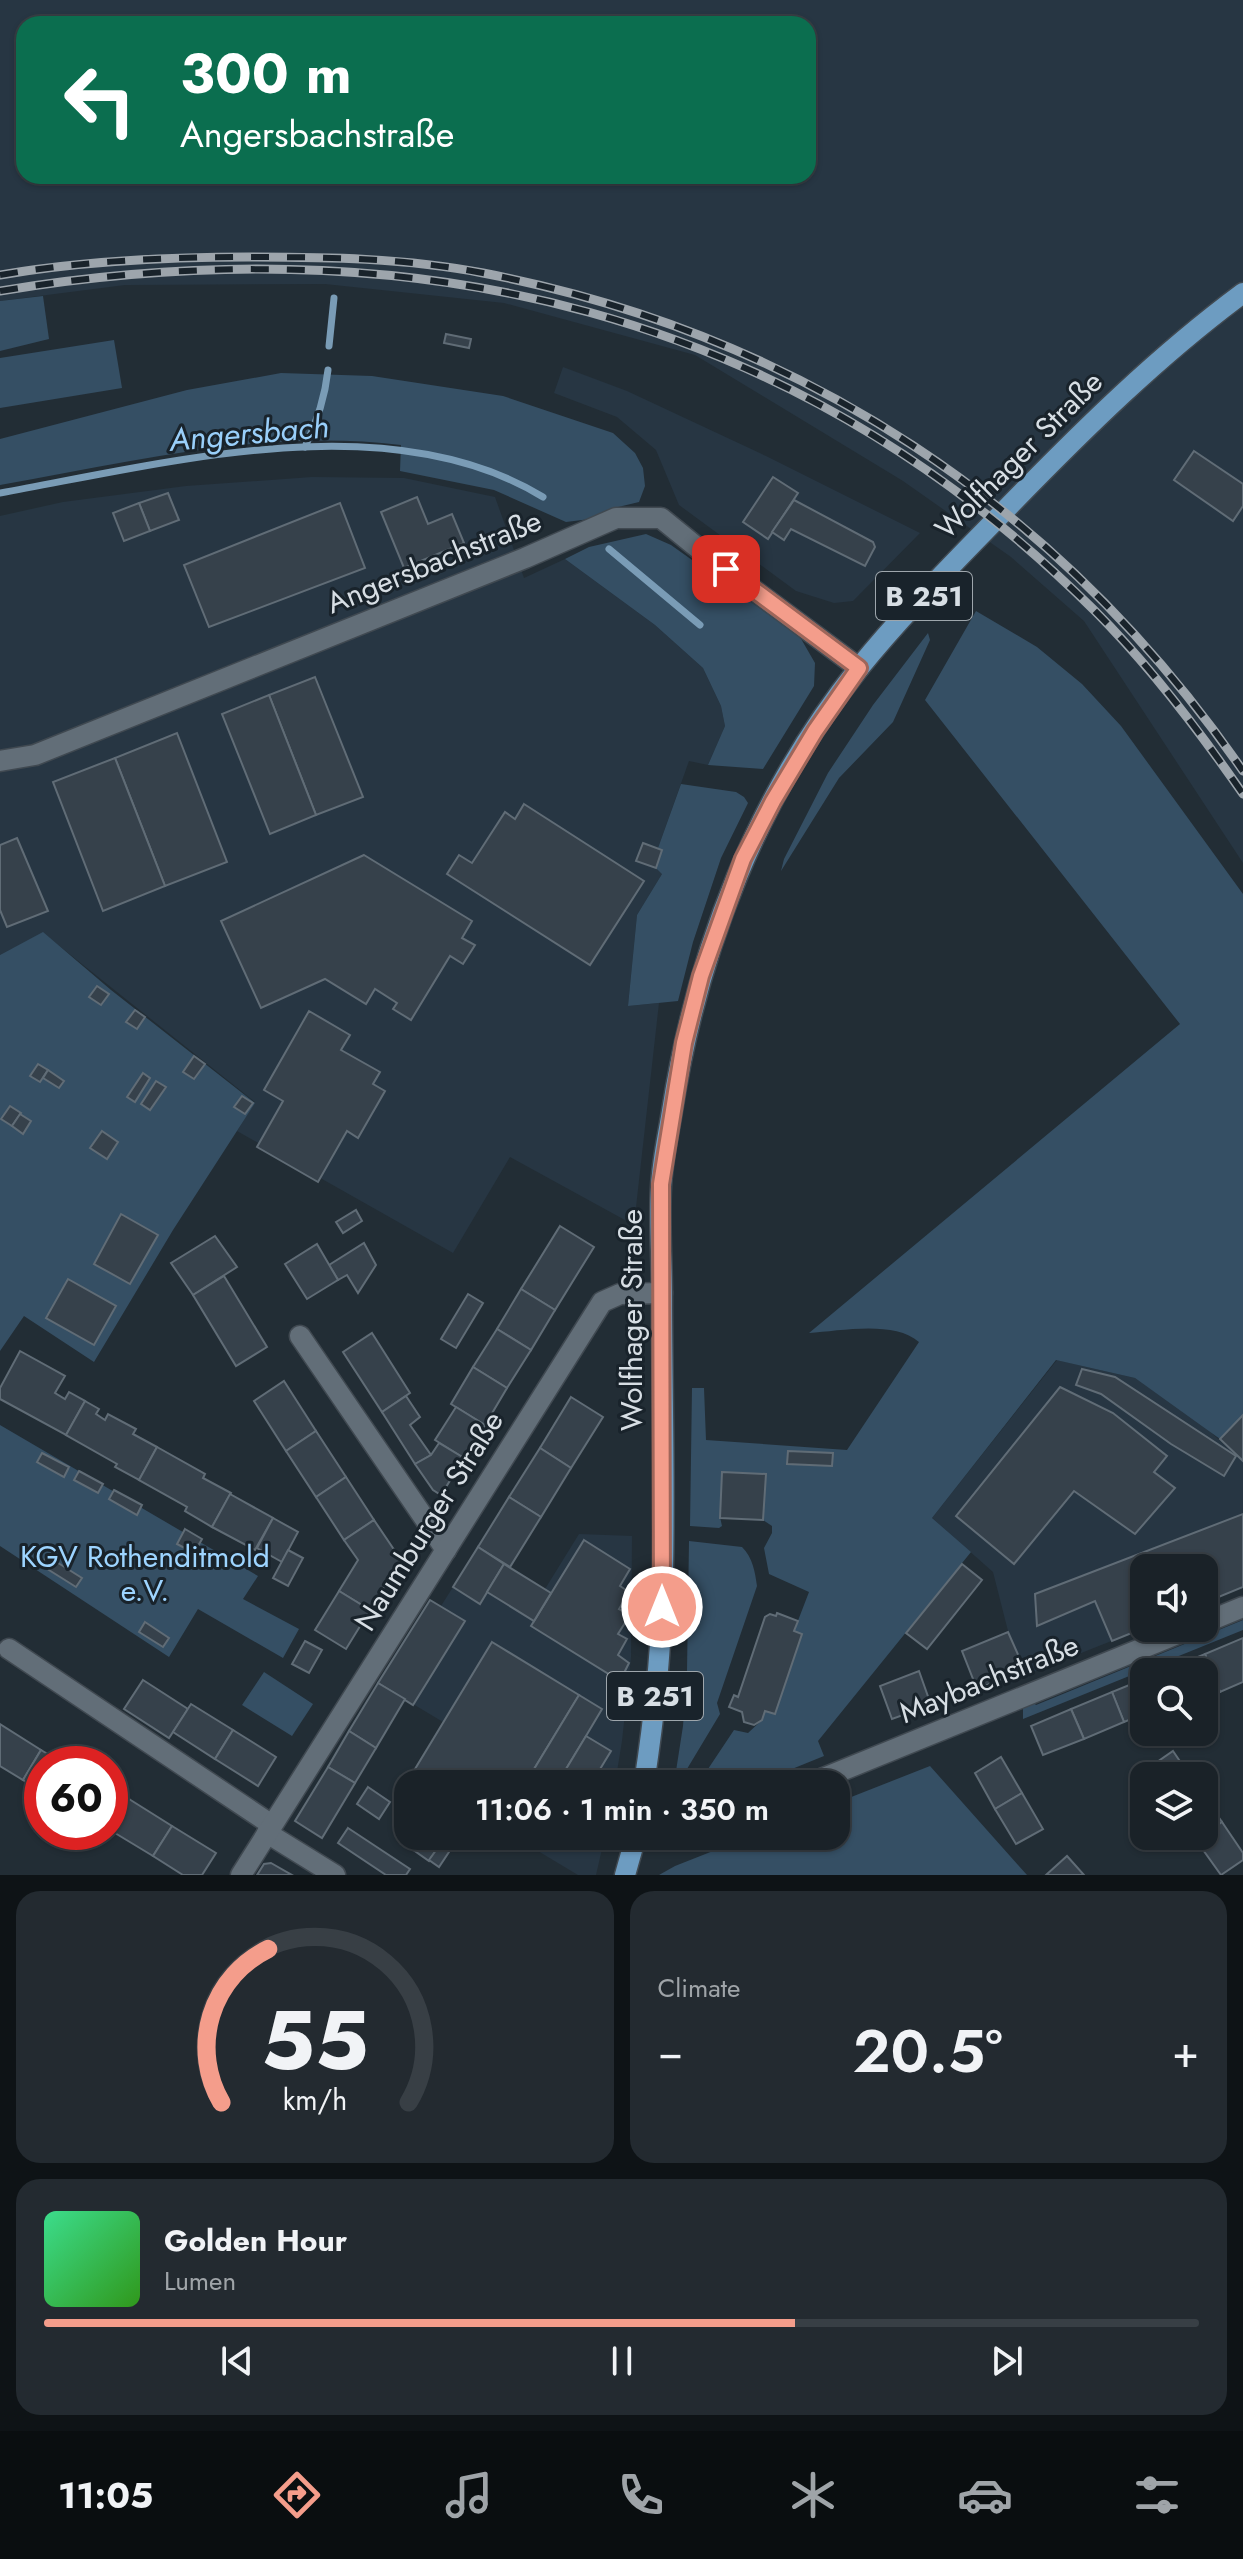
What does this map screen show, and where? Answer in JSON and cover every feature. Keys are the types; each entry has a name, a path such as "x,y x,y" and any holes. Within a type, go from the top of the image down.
{"main road":[{"name":"Wolfhager Straße","path":"646,1770 654,1719 662,1607 661,1184 684,1043 701,976 743,859 815,731 859,668 959,556 1091,423 1180,343 1243,293"},
{"path":"625,1875 632,1850"}],"street":[{"name":"Angersbachstraße","path":"0,761 35,755 498,569 616,518 661,518 859,668"},
{"name":"Naumburger Straße","path":"241,1875 602,1302 620,1294 662,1293"},
{"path":"300,1336 446,1550"},
{"path":"1218,1617 1243,1607"},
{"name":"Maybachstraße","path":"843,1770 1158,1642"},
{"path":"9,1649 335,1875"}],"shaded area":[{"path":"0,0 1243,0 1243,863 1084,621 1011,557 903,481 695,355 504,303 325,284 125,285 0,301"},
{"path":"563,367 627,391 920,533 853,601 834,603 796,591 679,505 656,450 617,417 554,393"},
{"path":"312,477 404,478 495,497 524,578 565,559 655,625 703,668 721,706 725,726 708,765 689,761 658,848 662,850 662,874 637,915 628,1006 659,1003 634,1225 510,1157 453,1253 237,1131 255,1102 43,933 0,955 0,516 63,502 186,486"},
{"path":"1057,1360 1135,1378 1202,1424 1243,1462 1243,1587 1218,1575 1218,1554 1130,1554 1130,1634 1026,1675 1008,1631 993,1572 932,1518"},
{"path":"579,1534 632,1536 631,1657 617,1770 414,1770 443,1722 378,1683 430,1600 441,1606 453,1587 480,1604 504,1564 545,1589"},
{"path":"536,1850 602,1850 596,1875 578,1875"}],"green space":[{"path":"43,296 49,339 0,351 0,301"},
{"path":"114,340 122,388 0,408 0,358"},
{"path":"281,373 372,376 503,396 613,433 635,453 643,468 645,486 639,502 614,508 590,519 566,522 494,490 400,471 401,445 350,441 300,441 199,450 0,485 0,439 187,390"},
{"path":"646,534 671,545 800,637 815,663 814,686 763,769 708,765 725,726 721,706 703,668 655,625 565,559 589,547"},
{"path":"976,611 1037,647 1082,684 1121,726 1243,894 1243,1415 1220,1439 1135,1378 1056,1360 932,1518 971,1552 818,1741 824,1756 790,1770 707,1770 734,1730 748,1733 762,1720 765,1711 775,1713 802,1635 794,1631 809,1592 769,1574 764,1548 772,1526 763,1520 766,1474 723,1472 722,1526 690,1526 692,1388 704,1388 706,1440 847,1450 919,1342 908,1335 881,1329 809,1333 1180,1024 925,700"},
{"path":"928,633 930,640 893,722 839,778 781,871 784,859 828,773 873,705"},
{"path":"681,784 736,792 748,803 721,858 693,942 678,1001 628,1006 637,915 662,874 656,868 662,850 658,848"},
{"path":"43,932 111,990 255,1103 173,1230 94,1362 24,1316 0,1351 0,955"},
{"name":"KGV Rothenditmold e.V.","path":"0,1425 258,1576 243,1599 299,1629 283,1658 198,1609 169,1657 0,1546"},
{"path":"689,1541 742,1547 751,1560 757,1586 717,1703 720,1714 686,1770 676,1770 687,1671"},
{"path":"1243,1620 1243,1630 1218,1640 1218,1630"},
{"path":"1189,1642 1213,1642 1174,1658 1150,1658"},
{"path":"1130,1666 1130,1676 1023,1719 1023,1705 1036,1705"},
{"path":"264,1672 313,1704 292,1736 242,1705"},
{"path":"930,1766 1027,1875 659,1875 716,1850 850,1850 850,1797"}],"building":[{"path":"446,334 471,339 469,348 444,343"},
{"path":"1194,451 1243,484 1243,506 1233,521 1174,480"},
{"path":"773,477 798,493 768,539 743,522"},
{"path":"168,493 179,520 150,531 139,503"},
{"path":"417,497 428,524 452,514 464,543 404,568 381,512"},
{"path":"794,500 873,542 875,547 865,566 791,529 784,540 772,532"},
{"path":"139,503 150,531 124,541 113,513"},
{"path":"340,503 365,568 209,627 184,565"},
{"path":"315,677 363,797 316,815 269,695"},
{"path":"269,695 316,815 270,834 222,714"},
{"path":"177,733 227,862 165,886 115,758"},
{"path":"115,758 165,886 103,911 53,782"},
{"path":"524,804 644,881 590,965 447,874 459,855 472,863 505,812 515,819"},
{"path":"17,838 48,911 7,927 0,910 0,845"},
{"path":"643,843 662,850 656,868 636,861"},
{"path":"364,855 472,921 462,938 475,945 463,964 450,956 411,1020 393,1009 397,1003 375,989 366,1004 325,979 261,1008 221,921"},
{"path":"97,986 109,994 101,1005 89,997"},
{"path":"135,1010 145,1017 137,1029 126,1022"},
{"path":"309,1011 350,1035 341,1050 380,1072 373,1084 385,1091 358,1138 347,1131 318,1182 257,1147 283,1101 264,1090"},
{"path":"194,1056 205,1064 194,1079 183,1072"},
{"path":"38,1064 48,1070 40,1082 30,1076"},
{"path":"48,1070 64,1081 59,1088 43,1078"},
{"path":"143,1073 150,1078 135,1102 127,1097"},
{"path":"156,1081 166,1087 150,1110 141,1104"},
{"path":"242,1096 253,1103 245,1114 234,1107"},
{"path":"10,1106 21,1113 12,1126 1,1119"},
{"path":"20,1114 31,1121 23,1134 12,1126"},
{"path":"102,1131 118,1142 107,1159 90,1148"},
{"path":"356,1210 362,1221 343,1233 336,1222"},
{"path":"121,1214 158,1235 130,1284 94,1264"},
{"path":"560,1226 594,1247 555,1310 521,1289"},
{"path":"215,1236 237,1267 193,1295 171,1263"},
{"path":"364,1243 376,1265 358,1293 347,1275 338,1280 329,1265"},
{"path":"317,1244 338,1280 307,1299 285,1264"},
{"path":"224,1276 267,1347 236,1366 193,1295"},
{"path":"68,1279 116,1306 94,1345 46,1318"},
{"path":"521,1289 555,1310 531,1350 497,1329"},
{"path":"468,1294 483,1303 456,1348 441,1339"},
{"path":"497,1329 531,1350 507,1388 473,1367"},
{"path":"372,1333 410,1393 382,1412 343,1352"},
{"path":"20,1351 65,1376 55,1393 65,1399 69,1392 85,1401 66,1435 0,1399 0,1388"},
{"path":"473,1367 507,1388 485,1425 451,1404"},
{"path":"1082,1369 1115,1377 1236,1456 1224,1476 1171,1444 1101,1394 1076,1385"},
{"path":"284,1381 316,1431 286,1451 254,1401"},
{"path":"1060,1387 1113,1413 1167,1456 1154,1472 1175,1488 1135,1534 1074,1491 1014,1564 956,1516"},
{"path":"406,1396 420,1417 410,1425 431,1455 415,1464 382,1412"},
{"path":"571,1397 603,1417 571,1468 540,1448"},
{"path":"85,1401 99,1409 96,1414 105,1420 108,1414 136,1429 133,1434 157,1447 139,1480 66,1435"},
{"path":"456,1407 485,1425 464,1458 435,1440"},
{"path":"1243,1415 1243,1461 1220,1439"},
{"path":"316,1431 346,1477 316,1497 286,1451"},
{"path":"439,1443 464,1458 441,1495 433,1490 415,1464 431,1455"},
{"path":"157,1447 205,1474 203,1478 231,1493 212,1527 185,1511 187,1507 139,1480"},
{"path":"540,1448 571,1468 541,1517 509,1497"},
{"path":"788,1451 833,1453 832,1466 787,1464"},
{"path":"42,1453 69,1467 64,1477 37,1462"},
{"path":"79,1471 103,1484 98,1493 74,1480"},
{"path":"722,1472 766,1474 763,1520 720,1518"},
{"path":"346,1477 374,1520 344,1540 316,1497"},
{"path":"114,1490 142,1505 137,1515 109,1499"},
{"path":"230,1494 273,1518 255,1550 212,1527"},
{"path":"509,1497 541,1517 510,1567 478,1547"},
{"path":"1243,1514 1243,1587 1218,1597 1218,1554 1139,1554"},
{"path":"273,1518 298,1532 282,1562 257,1548"},
{"path":"374,1520 401,1560 370,1610 339,1591 358,1560 344,1540"},
{"path":"185,1529 202,1539 194,1553 177,1544"},
{"path":"584,1540 630,1569 620,1586 629,1592 619,1609 630,1615 618,1634 627,1639 618,1655 629,1663 620,1681 531,1626"},
{"path":"478,1547 504,1564 480,1604 453,1587"},
{"path":"288,1550 303,1558 288,1586 273,1578"},
{"path":"47,1556 82,1578 76,1587 41,1565"},
{"path":"1130,1557 1130,1634 1112,1641 1095,1601 1037,1626 1035,1594"},
{"path":"504,1564 551,1593 534,1621 487,1592"},
{"path":"962,1564 982,1580 927,1649 906,1633"},
{"path":"339,1591 370,1610 346,1649 315,1630"},
{"path":"430,1600 465,1621 413,1705 378,1683"},
{"path":"777,1613 798,1621 794,1631 802,1634 775,1714 765,1711 762,1720 754,1725 744,1722 742,1712 729,1707 734,1695 738,1697 765,1617 770,1614 776,1616"},
{"path":"145,1622 169,1638 163,1647 139,1632"},
{"path":"1008,1632 1020,1659 1016,1661 1020,1672 977,1689 962,1651"},
{"path":"1243,1638 1243,1682 1220,1692 1218,1658 1207,1658 1205,1654"},
{"path":"305,1641 322,1650 309,1673 292,1664"},
{"path":"492,1642 579,1695 533,1770 414,1770"},
{"path":"919,1671 931,1705 892,1719 880,1686"},
{"path":"143,1680 188,1709 169,1738 124,1709"},
{"path":"378,1683 405,1699 376,1748 349,1731"},
{"path":"1130,1685 1130,1720 1124,1722 1112,1692"},
{"path":"1112,1692 1124,1722 1084,1739 1071,1709"},
{"path":"579,1695 602,1709 565,1770 533,1770"},
{"path":"191,1704 233,1730 215,1759 173,1732"},
{"path":"1071,1709 1084,1739 1043,1755 1031,1726"},
{"path":"0,1724 35,1746 24,1746 23,1780 0,1766"},
{"path":"233,1730 276,1757 258,1786 215,1759"},
{"path":"349,1731 376,1748 355,1783 328,1767"},
{"path":"586,1736 611,1751 599,1770 565,1770"},
{"path":"1173,1751 1180,1762 1157,1762"},
{"path":"1001,1757 1022,1793 995,1809 975,1773"},
{"path":"328,1767 355,1783 322,1838 295,1821"},
{"path":"368,1787 390,1802 379,1819 357,1804"},
{"path":"1022,1793 1043,1829 1016,1844 995,1809"},
{"path":"128,1801 172,1826 153,1856 128,1841"},
{"path":"1222,1822 1243,1853 1243,1860 1221,1875 1203,1850 1218,1850 1218,1825"},
{"path":"172,1826 216,1853 202,1875 183,1875 153,1856"},
{"path":"348,1828 410,1869 406,1875 386,1875 338,1843"},
{"path":"413,1850 436,1850 429,1861"},
{"path":"436,1850 450,1850 439,1867 429,1860"},
{"path":"1067,1856 1084,1875 1046,1875"},
{"path":"271,1863 292,1875 257,1875 264,1864"}],"waterway":[{"path":"329,346 334,298"},
{"path":"305,447 320,409 328,370"},
{"name":"Angersbach","path":"0,493 205,456 276,448 348,447 417,452 482,469 543,497"},
{"name":"Angersbach","path":"609,549 700,625"}],"railway":[{"path":"0,275 93,263 186,258 307,257 395,261 483,273 599,301 709,339 814,388 913,446 1005,513 1091,590 1171,676 1243,771"},
{"path":"0,291 153,273 303,270 449,283 589,312 725,359 854,424 978,508 1115,632 1173,699 1243,794"}],"route":[{"path":"662,1607 661,1184 684,1043 701,976 743,859 815,731 859,668 726,569"}]}
